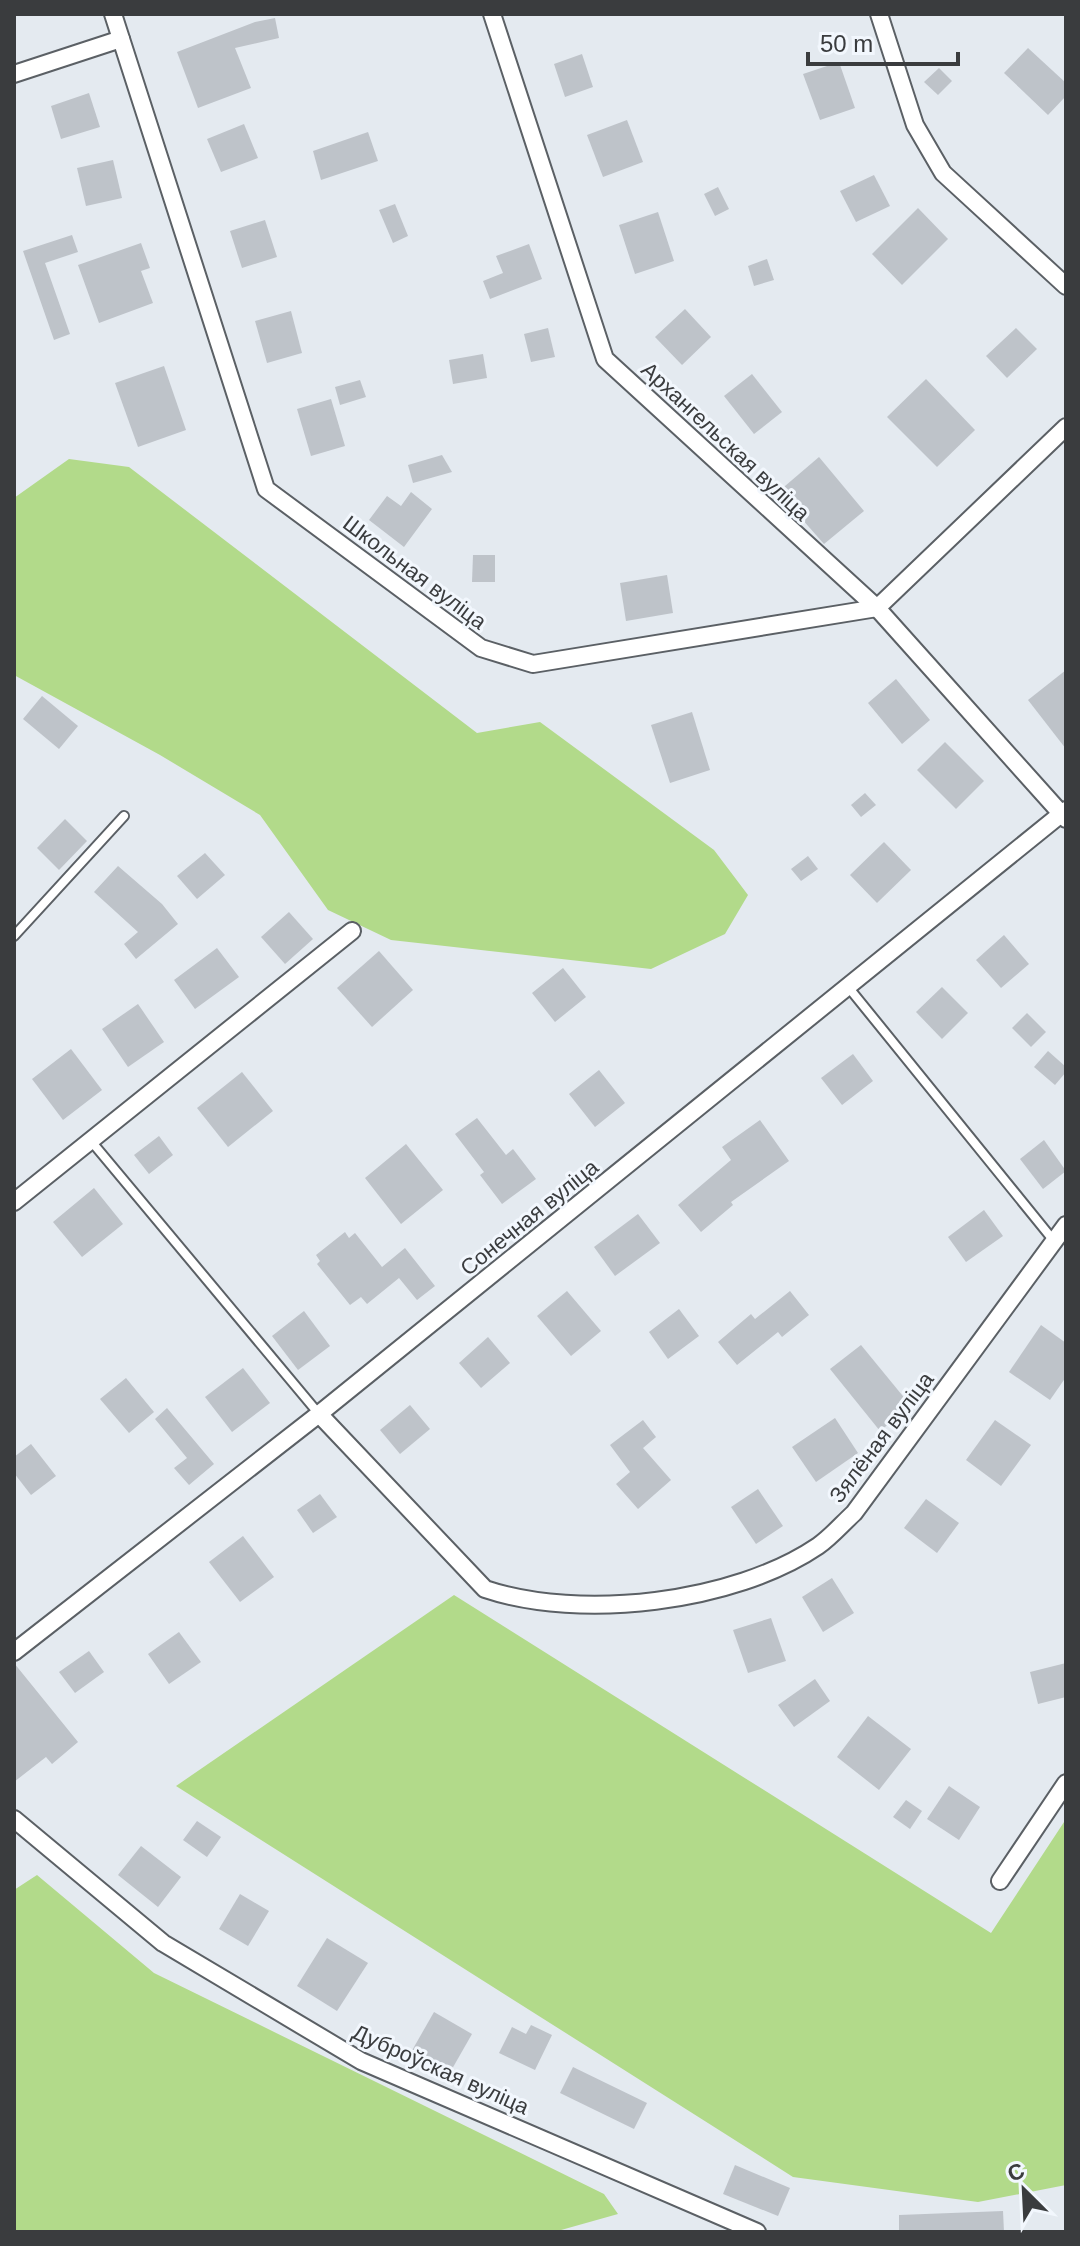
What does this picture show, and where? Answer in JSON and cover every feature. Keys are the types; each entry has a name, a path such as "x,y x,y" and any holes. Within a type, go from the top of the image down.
{"street":[{"name":"Школьная вуліца","path":"113,14 266,489 481,648 533,664 877,608"},
{"name":"Архангельская вуліца","path":"492,14 605,359 877,608 1065,814"},
{"path":"879,14 915,125 943,173 1066,286"},
{"path":"14,74 121,39"},
{"path":"877,608 1066,427"},
{"name":"Сонечная вуліца","path":"14,1652 319,1414 1065,814"},
{"path":"14,1202 352,931"},
{"name":"Зялёная вуліца","path":"319,1414 485,1589 517,1600 573,1603 678,1599 761,1576 818,1546 854,1513 1066,1225"},
{"path":"1000,1881 1066,1783"},
{"name":"Дуброўская вуліца","path":"14,1819 163,1943 361,2061 757,2232"}],"lane":[{"path":"14,936 124,816"},
{"path":"849,988 1055,1241"},
{"path":"90,1141 319,1414"}],"green space":[{"path":"69,459 129,467 477,733 540,722 714,850 748,895 725,934 651,969 391,940 328,910 260,815 160,755 14,675 14,498"},
{"path":"454,1595 991,1933 1066,1819 1066,2185 978,2202 793,2177 176,1786"},
{"path":"37,1875 154,1973 604,2194 618,2214 554,2232 14,2232 14,1890"}],"building":[{"path":"275,18 279,38 235,48 251,88 198,108 177,52 255,22"},
{"path":"1028,48 1066,83 1066,96 1048,115 1004,73"},
{"path":"582,54 593,87 565,97 554,64"},
{"path":"839,62 855,108 820,120 803,74"},
{"path":"939,68 952,81 938,95 924,82"},
{"path":"89,93 100,127 61,139 51,106"},
{"path":"627,120 643,162 603,177 587,135"},
{"path":"244,124 258,158 221,172 207,139"},
{"path":"368,132 378,161 321,180 313,151"},
{"path":"113,160 122,198 86,206 77,168"},
{"path":"874,175 890,206 856,222 840,191"},
{"path":"718,187 729,209 715,216 704,194"},
{"path":"395,204 408,236 393,243 379,210"},
{"path":"918,208 948,239 902,285 872,254"},
{"path":"658,212 674,261 635,274 619,225"},
{"path":"265,220 277,257 242,268 230,231"},
{"path":"72,235 78,252 45,263 70,334 54,340 23,251"},
{"path":"141,243 150,268 141,271 153,303 99,323 78,265"},
{"path":"529,244 542,279 490,299 483,281 503,273 496,256"},
{"path":"767,259 774,280 754,286 748,266"},
{"path":"685,309 711,337 682,365 655,337"},
{"path":"291,311 302,353 267,363 255,321"},
{"path":"548,328 555,357 531,362 524,334"},
{"path":"1016,328 1037,349 1007,378 986,356"},
{"path":"483,354 487,378 453,384 449,360"},
{"path":"164,366 186,430 138,447 115,383"},
{"path":"752,374 782,412 754,434 724,396"},
{"path":"926,379 975,430 937,467 887,417"},
{"path":"360,380 366,397 340,405 335,387"},
{"path":"331,399 345,446 311,456 297,409"},
{"path":"442,455 452,472 413,483 408,465"},
{"path":"819,457 864,511 824,544 778,492"},
{"path":"411,492 432,509 404,547 369,520 387,496 401,506"},
{"path":"473,555 495,555 495,582 472,582"},
{"path":"667,575 673,613 626,621 620,583"},
{"path":"1066,670 1066,749 1028,700"},
{"path":"896,679 930,720 902,744 868,703"},
{"path":"42,696 78,726 59,749 23,719"},
{"path":"692,712 710,770 670,783 651,725"},
{"path":"945,742 984,781 956,809 917,770"},
{"path":"865,793 876,805 861,817 851,805"},
{"path":"65,819 87,841 59,870 37,848"},
{"path":"884,842 911,870 877,903 850,875"},
{"path":"205,853 225,875 197,899 177,876"},
{"path":"808,856 818,869 801,881 791,869"},
{"path":"118,866 162,904 178,924 136,959 124,944 138,932 94,892"},
{"path":"289,912 313,939 285,964 261,937"},
{"path":"1004,935 1029,964 1001,988 976,960"},
{"path":"217,948 239,977 195,1009 174,980"},
{"path":"379,951 413,990 372,1027 337,988"},
{"path":"563,968 586,997 555,1022 532,993"},
{"path":"942,987 968,1013 942,1039 916,1012"},
{"path":"138,1004 164,1042 128,1067 102,1029"},
{"path":"1027,1013 1046,1032 1031,1047 1012,1028"},
{"path":"71,1049 102,1090 63,1120 32,1079"},
{"path":"1048,1051 1066,1067 1066,1072 1055,1085 1034,1067"},
{"path":"853,1054 873,1081 842,1105 821,1078"},
{"path":"599,1070 625,1103 595,1127 569,1094"},
{"path":"242,1072 273,1111 228,1147 197,1108"},
{"path":"477,1118 506,1155 513,1149 536,1179 502,1204 480,1175 484,1172 455,1134"},
{"path":"760,1120 789,1161 731,1202 733,1205 701,1232 678,1205 731,1160 722,1147"},
{"path":"159,1136 173,1155 149,1174 134,1155"},
{"path":"1044,1140 1066,1171 1043,1189 1020,1159"},
{"path":"406,1144 443,1190 401,1224 365,1178"},
{"path":"94,1188 123,1224 82,1257 53,1222"},
{"path":"984,1210 1003,1236 966,1262 948,1237"},
{"path":"638,1214 660,1243 615,1276 594,1247"},
{"path":"345,1232 349,1238 355,1233 382,1267 405,1248 435,1286 417,1300 399,1278 367,1304 361,1297 350,1305 317,1264 320,1261 316,1255"},
{"path":"567,1291 601,1331 571,1356 537,1316"},
{"path":"790,1291 809,1315 782,1337 778,1332 737,1365 718,1342 751,1314 755,1319"},
{"path":"679,1309 699,1336 668,1359 649,1332"},
{"path":"304,1311 330,1346 298,1370 272,1336"},
{"path":"1041,1325 1066,1343 1066,1377 1050,1400 1009,1372"},
{"path":"488,1337 510,1363 481,1388 459,1363"},
{"path":"861,1345 911,1406 880,1431 830,1369"},
{"path":"243,1368 270,1403 232,1432 205,1397"},
{"path":"126,1378 154,1412 129,1433 100,1399"},
{"path":"410,1405 430,1429 400,1454 380,1430"},
{"path":"167,1408 214,1464 189,1485 174,1468 187,1458 155,1419"},
{"path":"835,1418 858,1453 816,1482 792,1447"},
{"path":"643,1420 656,1437 643,1448 671,1480 638,1509 616,1484 630,1472 610,1445"},
{"path":"995,1420 1031,1445 1001,1486 966,1460"},
{"path":"31,1444 56,1476 31,1495 14,1473 14,1457"},
{"path":"758,1489 783,1526 756,1544 731,1507"},
{"path":"320,1494 337,1517 313,1533 297,1510"},
{"path":"926,1499 959,1523 937,1553 904,1528"},
{"path":"243,1536 274,1577 240,1602 209,1562"},
{"path":"832,1578 854,1613 823,1632 802,1597"},
{"path":"771,1618 786,1661 748,1673 733,1630"},
{"path":"179,1632 201,1662 169,1684 148,1654"},
{"path":"89,1651 104,1672 75,1693 59,1672"},
{"path":"14,1663 78,1742 52,1764 46,1757 14,1782"},
{"path":"1066,1663 1066,1697 1038,1704 1030,1672"},
{"path":"815,1679 830,1701 794,1727 778,1705"},
{"path":"868,1716 911,1749 879,1790 837,1757"},
{"path":"949,1786 980,1807 959,1840 927,1819"},
{"path":"906,1800 922,1811 910,1829 893,1817"},
{"path":"197,1821 221,1837 207,1857 183,1840"},
{"path":"141,1846 181,1877 158,1907 118,1875"},
{"path":"240,1894 269,1911 248,1946 219,1929"},
{"path":"327,1938 368,1963 337,2011 297,1986"},
{"path":"434,2012 472,2034 448,2076 410,2054"},
{"path":"531,2025 552,2035 535,2070 499,2053 512,2027 526,2034"},
{"path":"573,2067 647,2103 634,2129 560,2093"},
{"path":"735,2165 790,2188 778,2216 723,2194"},
{"path":"1003,2211 1004,2232 899,2232 899,2215"}]}
